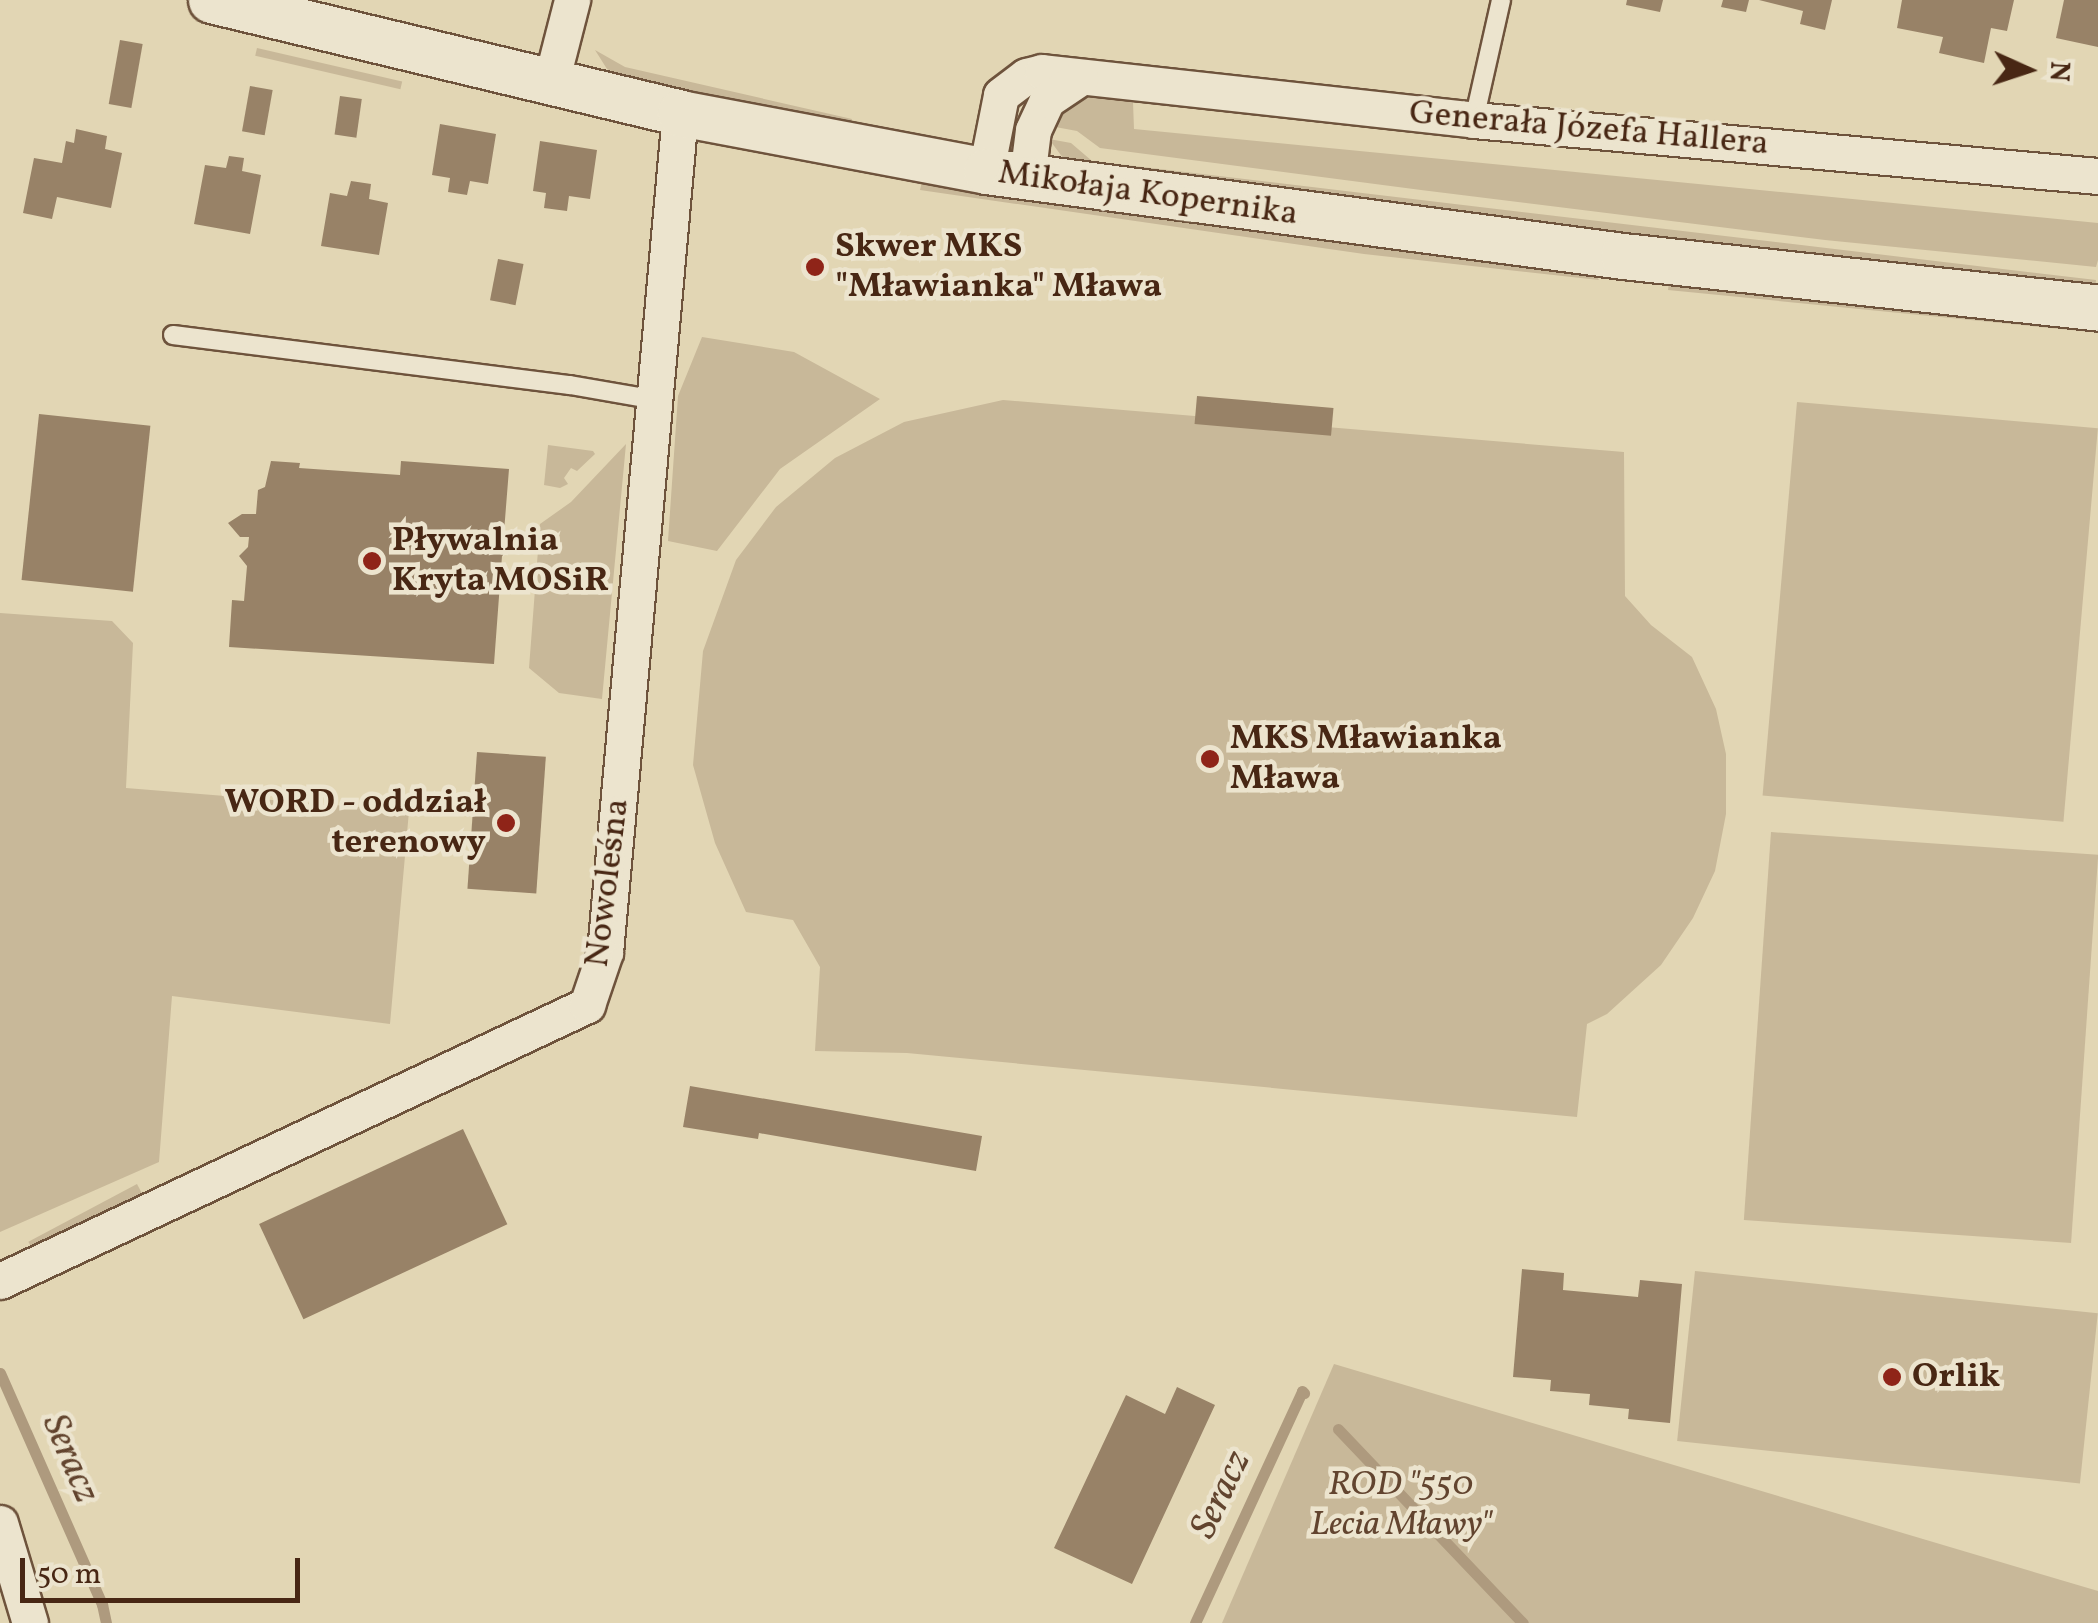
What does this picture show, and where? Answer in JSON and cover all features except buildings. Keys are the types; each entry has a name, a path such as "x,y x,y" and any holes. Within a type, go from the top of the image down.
{"street":[{"name":"Mikołaja Kopernika","path":"212,0 265,6 680,113 1007,174 1623,256 2098,308"},
{"path":"551,82 572,0"},
{"name":"Generała Józefa Hallera","path":"1007,174 1001,94 1026,76 1042,72 1474,120 2098,176"},
{"name":"Nowoleśna","path":"0,1281 587,1005 606,952 680,113"},
{"path":"0,1523 30,1623"}],"lane":[{"path":"1474,120 1501,0"},
{"path":"173,335 570,385 656,400"}],"green space":[{"path":"257,48 402,82 400,89 255,56"},
{"path":"595,50 625,67 852,119 849,127 626,78 607,69"},
{"path":"1097,97 1133,102 1134,129 2098,223 2098,260 2096,267 1825,240 1421,190 1100,148 1077,131 1050,126 1051,120 1074,100"},
{"path":"1049,139 1071,143 1092,161 2096,280 2095,289 1645,239 1066,162"},
{"path":"922,181 1178,221 1594,273 1599,280 1364,254 920,190"},
{"path":"1669,282 2091,329 2091,332 1668,290"},
{"path":"702,337 794,352 880,399 780,469 717,551 668,541 678,396"},
{"name":"MKS Mławianka Mława","path":"1003,400 1624,452 1625,596 1651,625 1692,657 1716,709 1726,754 1726,814 1715,871 1693,918 1661,965 1607,1014 1587,1024 1577,1117 907,1053 815,1051 820,967 793,920 746,912 715,843 693,765 703,651 736,560 776,507 835,458 904,422"},
{"path":"1797,402 2098,428 2063,822 1763,795"},
{"path":"626,444 602,699 559,693 529,668 540,524 571,502"},
{"path":"548,445 595,454 577,471 571,468 564,478 568,484 560,488 544,485"},
{"path":"0,613 112,621 133,643 126,788 409,811 390,1024 172,996 159,1162 0,1232"},
{"path":"1771,832 2098,855 2071,1243 1744,1220"},
{"path":"137,1184 144,1197 35,1255 28,1242"},
{"name":"Orlik","path":"1695,1271 2098,1313 2080,1483 1677,1441"},
{"name":"ROD \"550 Lecia Mławy\"","path":"1334,1364 2098,1591 2098,1623 1222,1623"}],"waterway":[{"name":"Seracz","path":"0,1373 102,1604 106,1623"},
{"name":"Seracz","path":"1195,1623 1304,1393"},
{"name":"Seracz","path":"1338,1429 1523,1623"}],"place":[{"name":"Skwer MKS \"Mławianka\" Mława","path":"815,267"},
{"name":"Pływalnia Kryta MOSiR","path":"372,561"},
{"name":"MKS Mławianka Mława","path":"1210,759"},
{"name":"WORD - oddział terenowy","path":"506,823"},
{"name":"Orlik","path":"1892,1377"}]}
